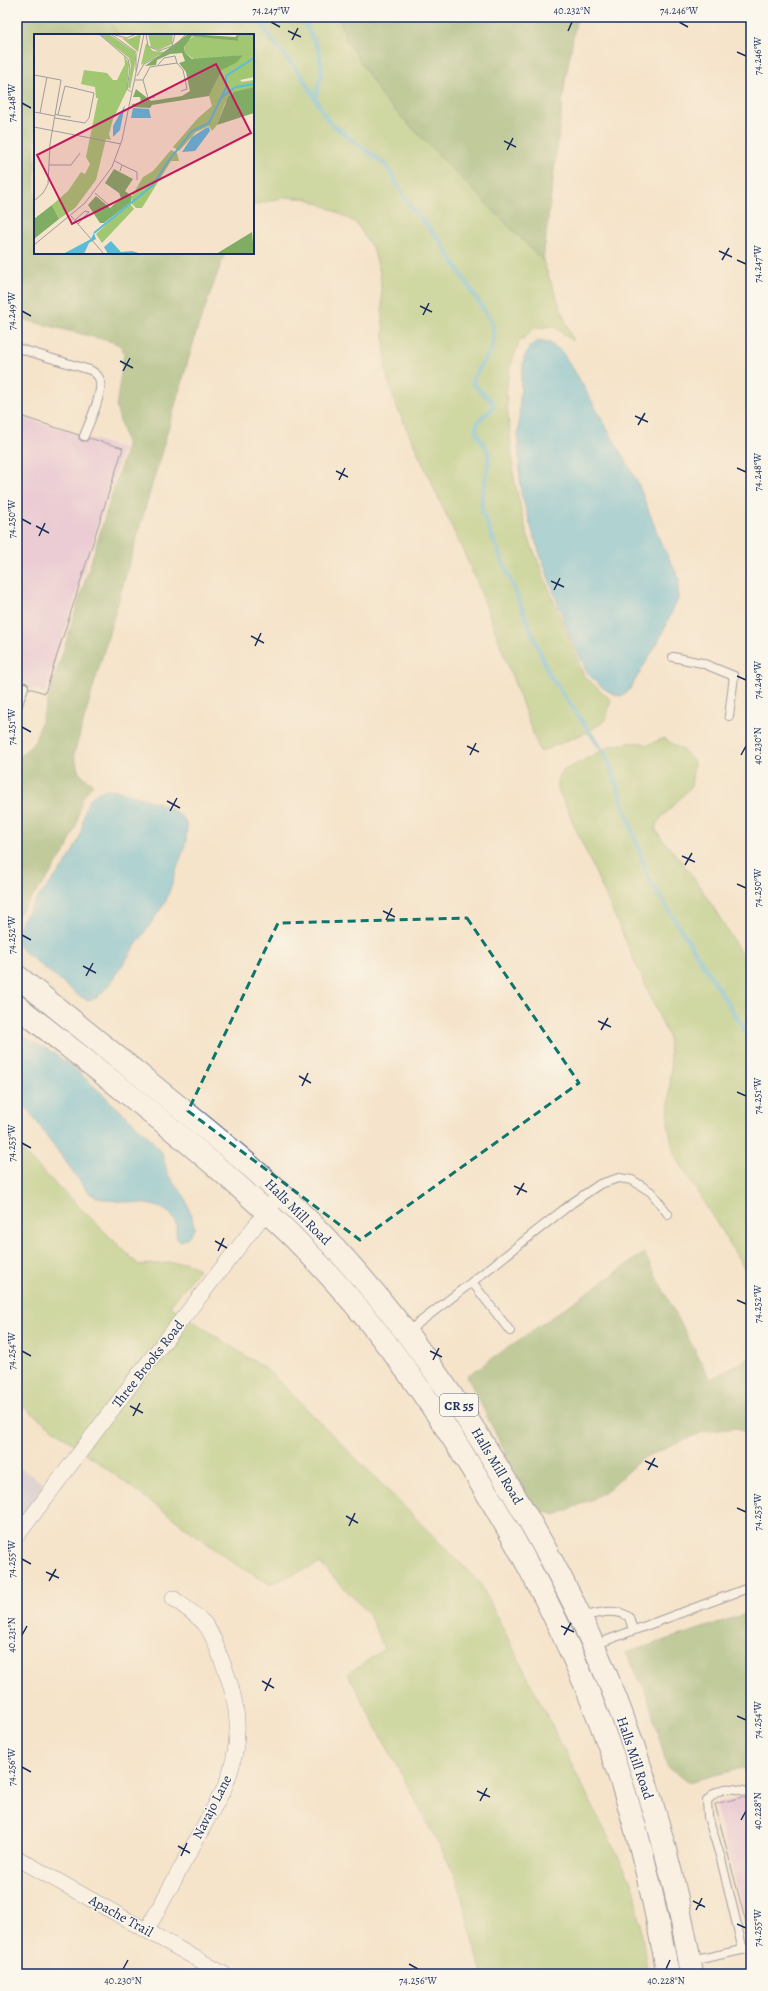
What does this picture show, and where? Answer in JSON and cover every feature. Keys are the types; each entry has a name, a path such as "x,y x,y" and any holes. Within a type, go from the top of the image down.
{"main road":[{"name":"Halls Mill Road","path":"17,976 208,1130 280,1193 353,1268 406,1333 445,1385 486,1449 551,1560 593,1645 627,1730 657,1823 691,1967"},
{"name":"Halls Mill Road","path":"17,1006 198,1150 266,1211 336,1282 410,1374 468,1462 532,1570 584,1681 623,1786 637,1831 668,1974"},
{"path":"126,1092 141,1092 196,1132 208,1130"}],"street":[{"name":"Three Brooks Road","path":"17,1536 280,1193"},
{"name":"Navajo Lane","path":"147,1930 224,1789 233,1764 237,1736 237,1715 233,1692 212,1638 204,1624 173,1598"},
{"name":"Apache Trail","path":"17,1858 224,1974"}],"lane":[{"path":"17,348 90,370 98,376 100,381 99,394 84,436"},
{"path":"673,657 702,663 734,676 729,716"},
{"path":"17,707 24,687"},
{"path":"406,1333 572,1203 600,1184 619,1178 632,1180 651,1192 668,1214"},
{"path":"472,1282 510,1331"},
{"path":"593,1645 751,1587"},
{"path":"580,1617 606,1612 621,1613 629,1617 634,1630"},
{"path":"691,1967 747,1949 708,1817 707,1801 715,1792 731,1788 750,1793 751,1797"}],"highlighted area":[{"path":"467,918 579,1083 360,1240 188,1111 278,923"}],"shaded area":[{"path":"17,1466 49,1487 17,1527"}],"green space":[{"path":"17,17 107,17 118,34 34,34 34,254 225,254 197,330 74,754 79,773 93,784 82,799 76,826 67,848 47,879 17,916 17,759 35,741 127,446 116,407 124,353 121,346 113,342 17,318"},
{"path":"107,17 339,17 346,39 384,99 543,261 573,341 553,326 533,329 519,343 510,367 506,393 514,479 527,534 584,676 611,700 605,721 585,733 540,752 477,582 394,401 386,371 380,272 373,249 356,223 327,207 308,199 286,197 254,205 254,34 118,34"},
{"path":"339,17 577,17 565,82 543,261 384,99 346,39"},
{"path":"663,738 684,751 694,762 691,787 660,819 655,828 661,838 682,862 701,888 751,971 751,1279 674,1154 668,1124 671,1068 668,1036 558,789 558,778 563,771 612,745 638,742 648,745"},
{"path":"17,1143 29,1158 139,1265 185,1262 199,1269 170,1306 269,1371 480,1583 635,1890 648,1974 482,1974 457,1879 348,1674 384,1649 369,1614 320,1563 270,1584 236,1565 17,1402"},
{"path":"644,1253 710,1379 751,1357 751,1436 737,1428 703,1432 641,1459 610,1488 591,1500 556,1515 533,1509 467,1376"},
{"path":"751,1610 751,1766 688,1782 667,1766 647,1695 626,1653 745,1614"}],"water":[{"path":"539,341 550,343 562,352 577,375 638,483 661,543 679,578 678,599 658,642 630,689 622,696 615,695 603,688 588,674 570,637 535,540 521,493 518,437 521,379 524,358 530,346"},
{"path":"107,789 159,803 173,810 185,820 187,826 186,842 166,901 109,985 97,998 88,1000 79,996 22,950 17,940 17,933 32,905 70,857 80,835 86,806 89,801 99,792"},
{"path":"17,1033 52,1052 73,1067 150,1138 162,1153 168,1175 185,1197 195,1228 187,1238 181,1241 177,1239 175,1221 169,1212 159,1207 147,1204 108,1200 96,1197 87,1191 17,1095"}],"building":[{"path":"17,415 79,435 79,439 82,441 87,441 89,438 123,448 45,693 29,688 28,684 25,682 17,685"},
{"path":"743,1797 747,1800 751,1817 751,1927 747,1927 715,1804"}],"waterway":[{"path":"257,17 275,44 301,75 329,122 387,166 407,202 440,241 492,323 494,334 491,349 472,382 490,399 494,406 478,422 476,428 478,435 487,449 489,460 482,498 483,514 549,674 607,757 649,879 751,1040"},
{"path":"302,17 319,51 322,72 315,99"}]}
